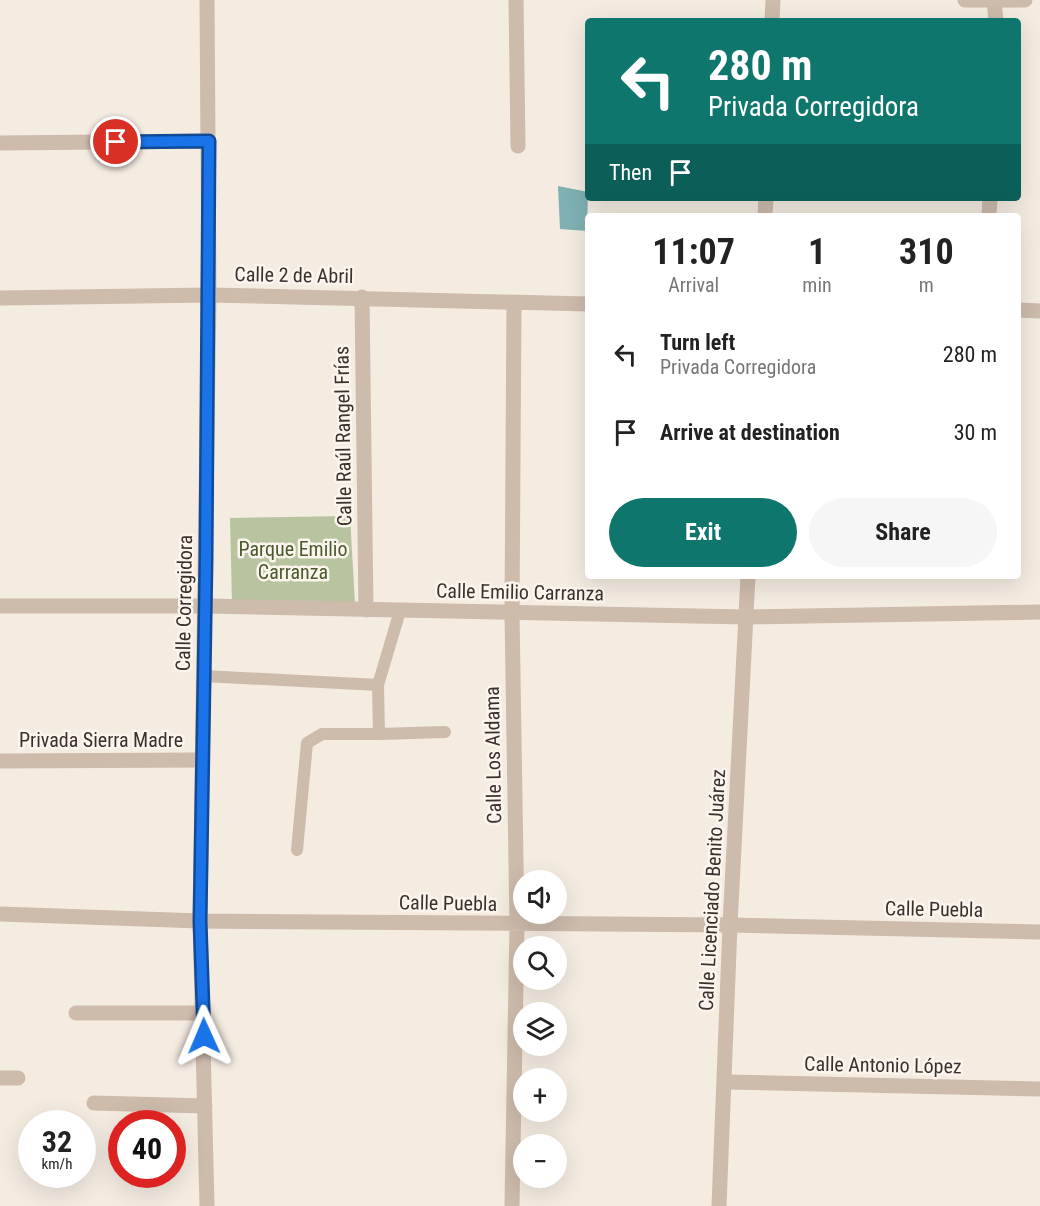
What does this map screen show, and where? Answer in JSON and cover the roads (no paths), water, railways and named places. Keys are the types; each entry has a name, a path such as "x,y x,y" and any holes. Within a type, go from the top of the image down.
{"street":[{"name":"Calle Corregidora","path":"207,0 209,295 200,921 207,1206"},
{"path":"516,0 518,146"},
{"path":"772,18 773,0"},
{"path":"965,0 1025,0"},
{"path":"994,0 996,18"},
{"path":"0,143 209,141"},
{"name":"Calle 2 de Abril","path":"0,298 209,295 585,304"},
{"name":"Calle Raúl Rangel Frías","path":"362,297 366,610"},
{"name":"Calle Los Aldama","path":"512,1206 517,925 512,613 514,303"},
{"path":"1021,310 1040,310"},
{"name":"Calle Licenciado Benito Juárez","path":"719,1206 730,925 748,579"},
{"name":"Calle Emilio Carranza","path":"0,606 206,606 746,617 1040,612"},
{"name":"Privada Sierra Madre","path":"0,761 202,760"},
{"name":"Calle Puebla","path":"0,914 200,921 730,925 1040,932"},
{"path":"76,1013 203,1013"},
{"path":"0,1078 18,1078"},
{"name":"Calle Antonio López","path":"725,1082 1040,1089"},
{"path":"94,1103 205,1106"}],"lane":[{"path":"379,734 378,685 400,611"},
{"path":"204,676 378,685"},
{"path":"297,850 307,743 322,734 445,732"}],"water":[{"path":"558,186 585,191 585,201 588,201 585,231 560,229"}],"park label":[{"name":"Parque Emilio Carranza","path":"293,560"}]}
